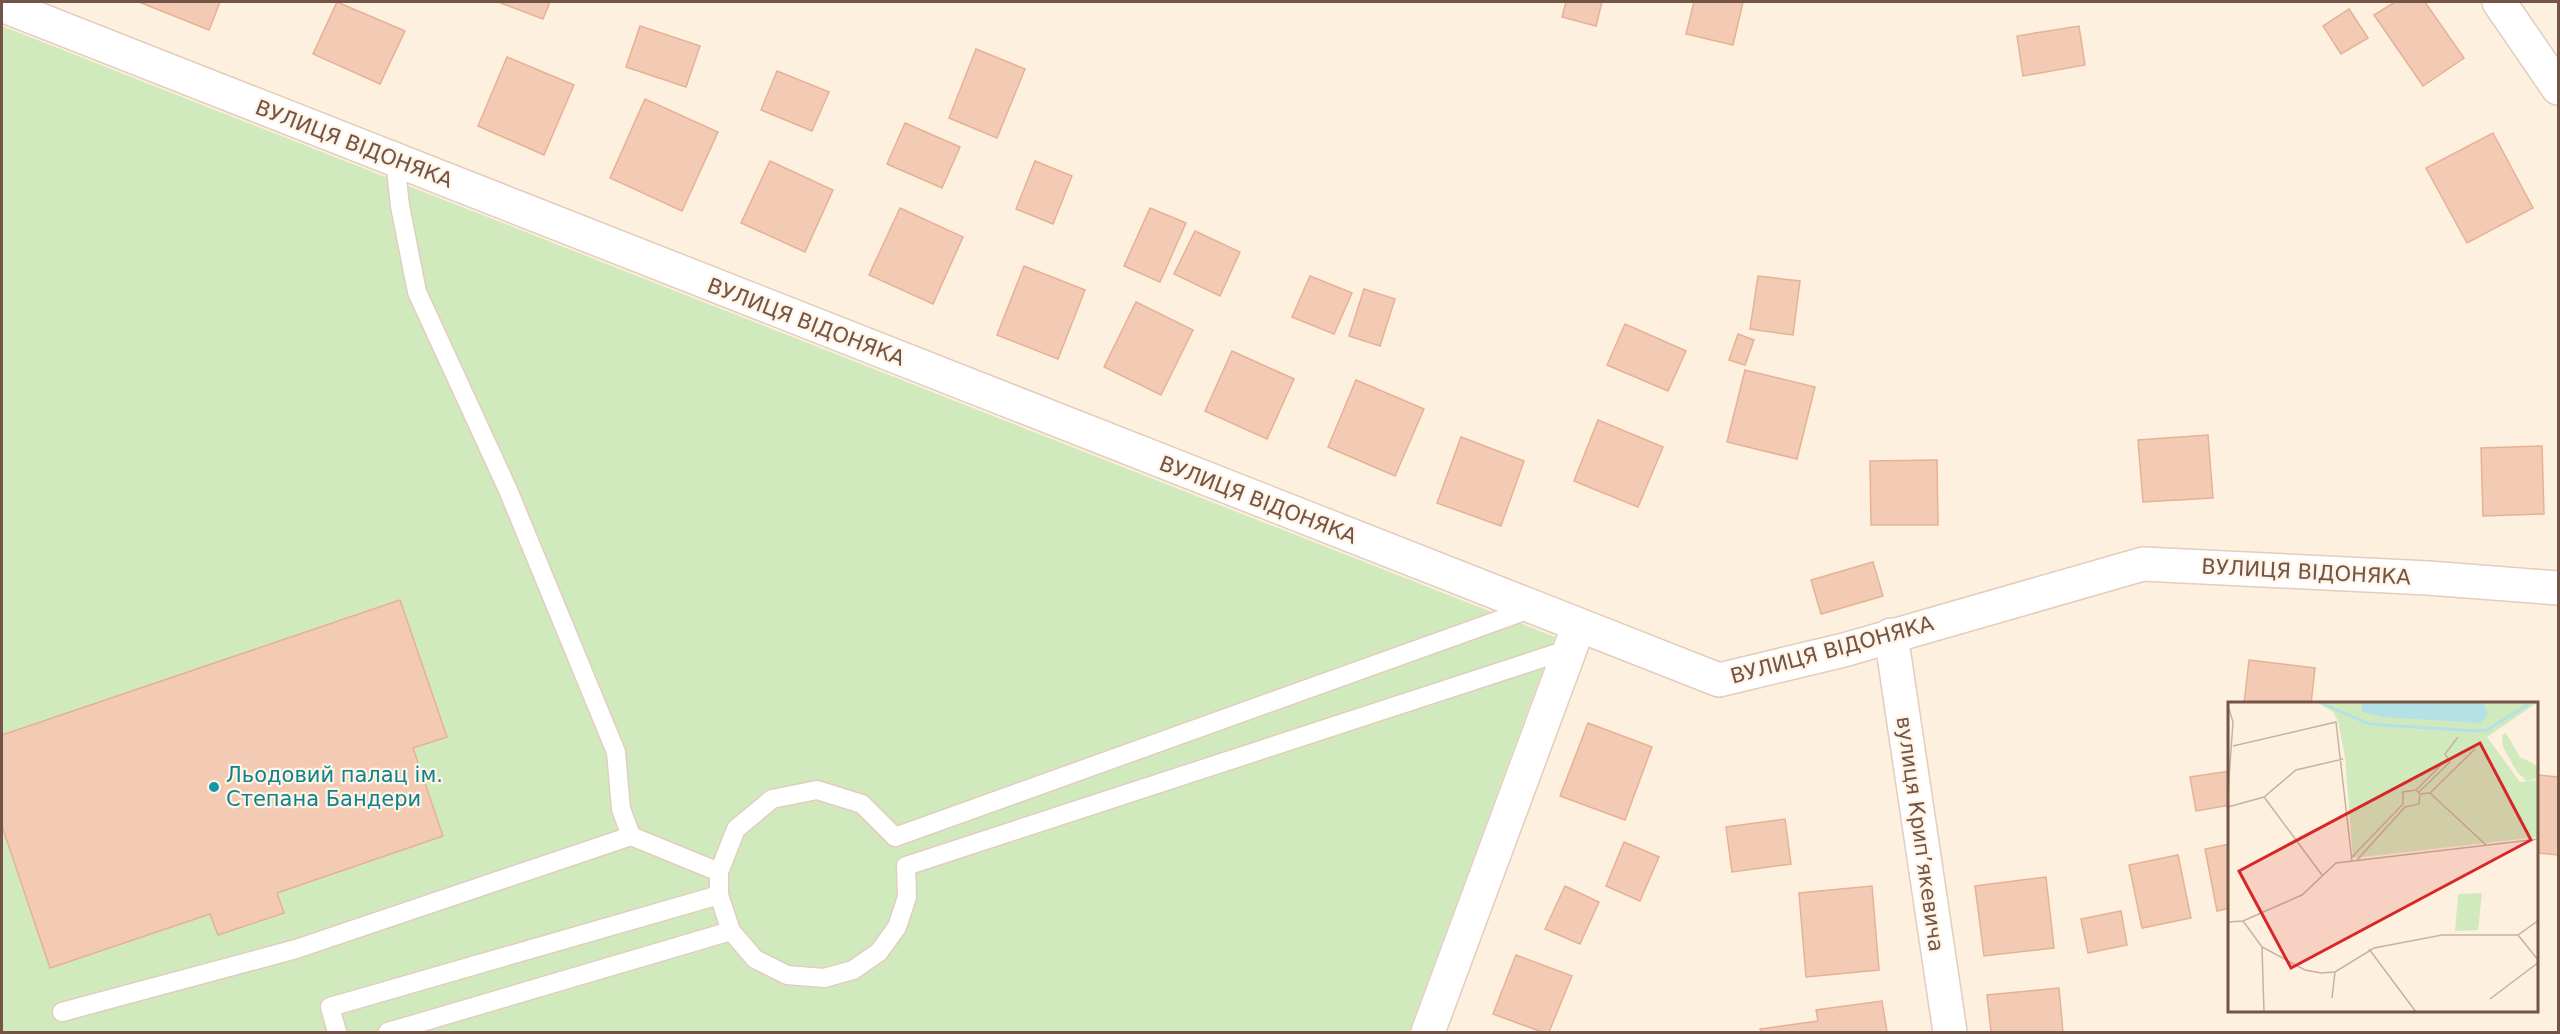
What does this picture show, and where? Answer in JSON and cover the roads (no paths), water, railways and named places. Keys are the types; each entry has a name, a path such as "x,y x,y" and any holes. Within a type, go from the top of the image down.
{"street":[{"path":"2499,2 2559,88"},
{"name":"ВУЛИЦЯ ВІДОНЯКА","path":"2,5 1533,608 1574,637 1719,680 1844,650 2143,564 2428,578 2559,588"},
{"name":"вулиця Крипʼякевича","path":"1891,635 1950,1032"},
{"path":"1428,1032 1574,637"}],"lane":[{"path":"395,160 400,206 417,292 508,490 616,752 621,809 631,836"},
{"path":"1533,608 895,837 862,804 818,790 772,799 736,829 719,872 719,895 731,931 755,959 787,975 824,978 853,970 879,952 897,927 907,897 906,866 1574,637"},
{"path":"62,1012 296,949 631,836 719,872"},
{"path":"337,1032 330,1007 719,895"},
{"path":"388,1032 731,931"}],"place":[{"name":"Льодовий палац ім. Степана Бандери","path":"214,787"}]}
